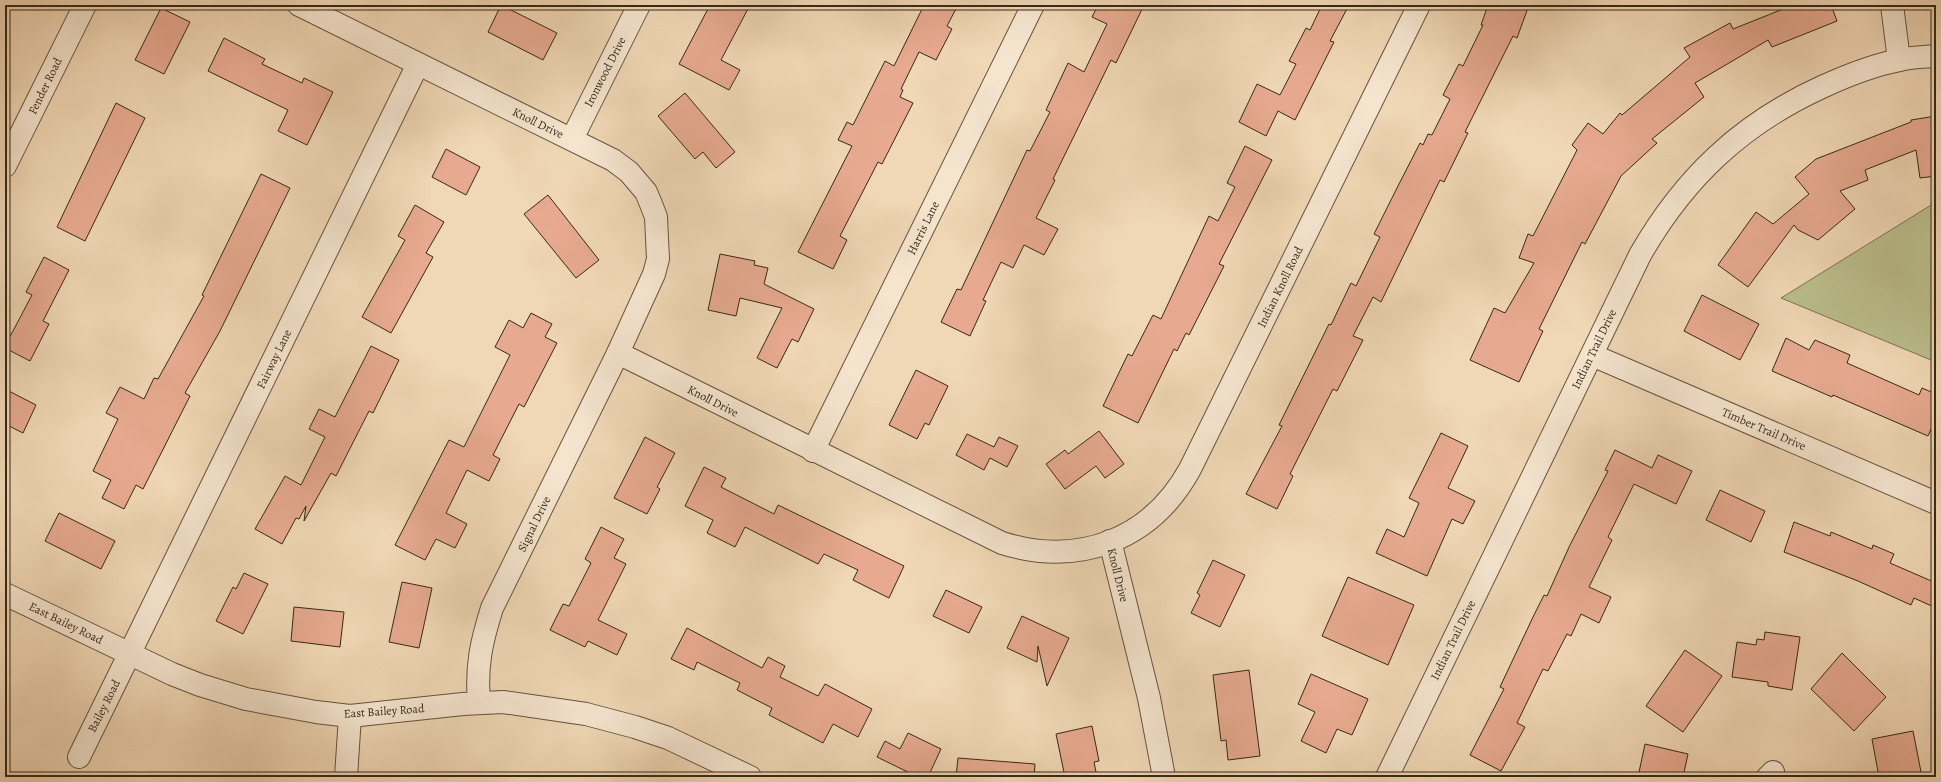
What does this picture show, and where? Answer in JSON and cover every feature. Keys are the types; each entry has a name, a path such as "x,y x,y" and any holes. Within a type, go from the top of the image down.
{"street":[{"name":"Fender Road","path":"5,166 85,5"},
{"name":"Knoll Drive","path":"299,5 572,139 613,160 629,172 646,192 656,217 658,259 654,274 618,353 813,451 1015,547 1040,551 1067,552 1091,548 1110,541 1149,698 1164,777"},
{"name":"Ironwood Drive","path":"572,139 639,5"},
{"name":"Harris Lane","path":"813,451 1033,5"},
{"name":"Indian Knoll Road","path":"1110,541 1156,515 1179,490 1419,5"},
{"path":"1892,5 1899,60"},
{"name":"Indian Trail Drive","path":"1387,777 1653,231 1692,180 1728,145 1756,123 1795,100 1845,77 1899,60 1936,56"},
{"name":"Fairway Lane","path":"130,655 418,64"},
{"name":"Signal Drive","path":"478,703 477,667 483,637 492,608 618,353"},
{"name":"Timber Trail Drive","path":"1592,355 1936,503"},
{"name":"East Bailey Road","path":"5,594 130,655 200,685 246,699 316,712 350,716 478,703 503,702 586,714 635,727 668,738 750,777"},
{"name":"Bailey Road","path":"79,757 130,655"},
{"path":"346,777 350,716"}],"green space":[{"path":"1936,202 1936,362 1781,298"}],"building":[{"path":"501,5 557,33 543,60 488,32"},
{"path":"710,5 750,5 721,60 740,70 729,90 679,64"},
{"path":"924,5 958,5 947,26 952,29 936,60 919,52 901,89 903,90 900,97 913,103 882,164 878,162 840,236 847,240 833,269 798,252 852,146 838,140 847,122 853,125 885,61 894,66"},
{"path":"1098,5 1144,5 1116,63 1111,60 1053,179 1055,180 1036,218 1058,229 1044,255 1024,245 1013,268 1001,262 983,300 986,301 970,336 941,322 957,289 961,290 1027,150 1030,151 1050,112 1046,110 1068,63 1084,72 1107,24 1092,17"},
{"path":"1322,5 1349,5 1330,41 1334,42 1295,120 1278,111 1266,136 1239,122 1257,84 1280,95 1296,64 1289,61 1306,28 1310,30"},
{"path":"1488,5 1529,5 1517,38 1513,36 1465,132 1468,133 1444,182 1440,180 1381,302 1373,297 1353,336 1363,340 1337,391 1333,389 1290,474 1293,476 1277,509 1246,494 1282,426 1279,425 1329,324 1331,325 1351,283 1356,286 1380,237 1374,234 1420,143 1423,145 1428,134 1432,135 1450,99 1443,95 1459,64 1463,66 1483,25 1481,25"},
{"path":"1793,5 1831,5 1837,21 1772,47 1768,40 1695,83 1704,97 1652,139 1657,143 1621,176 1585,244 1582,242 1539,329 1543,331 1519,382 1470,360 1494,308 1505,313 1534,263 1519,258 1528,234 1533,236 1577,150 1572,145 1588,123 1603,134 1620,113 1622,115 1690,57 1684,48 1730,23 1733,29"},
{"path":"161,8 190,22 164,74 135,60"},
{"path":"224,38 265,59 262,64 302,83 304,78 333,92 307,145 278,131 288,110 208,71"},
{"path":"685,93 735,152 716,168 703,152 695,159 658,116"},
{"path":"116,103 145,118 85,241 57,227"},
{"path":"1936,116 1936,176 1920,178 1916,150 1865,170 1868,180 1840,191 1855,209 1818,240 1798,230 1794,225 1748,287 1718,265 1756,212 1773,224 1809,194 1795,177 1816,159 1911,122 1911,120"},
{"path":"1245,146 1272,160 1219,264 1224,266 1189,335 1186,333 1177,351 1174,349 1138,423 1103,406 1128,354 1132,356 1153,315 1161,319 1209,216 1218,221 1235,187 1227,183"},
{"path":"446,149 480,167 466,195 432,177"},
{"path":"261,174 290,188 220,331 185,393 190,396 143,489 136,485 124,509 102,498 111,480 93,471 118,419 106,413 120,387 144,399 154,378 158,379 204,296 202,295"},
{"path":"548,195 599,260 576,278 524,214"},
{"path":"415,205 444,222 426,253 433,257 391,333 362,317 405,240 398,236"},
{"path":"720,254 755,261 754,265 768,268 764,284 814,309 798,342 792,339 777,368 757,358 782,308 740,298 736,316 708,310"},
{"path":"44,257 69,270 43,321 49,324 30,361 5,348 5,346 32,295 26,292"},
{"path":"1702,295 1759,324 1740,360 1684,331"},
{"path":"531,313 552,324 545,337 557,343 524,407 519,404 493,455 500,459 489,481 467,470 446,513 467,524 455,548 436,539 425,560 395,545 449,440 464,447 510,355 495,347 509,320 523,328"},
{"path":"1786,338 1809,350 1815,340 1850,355 1847,363 1919,395 1922,388 1936,394 1936,418 1928,436 1833,395 1832,397 1772,371"},
{"path":"371,346 399,360 373,413 369,411 336,476 331,473 304,521 306,506 299,519 296,518 282,544 255,529 285,476 301,485 325,437 309,429 319,409 335,417"},
{"path":"916,370 948,386 929,425 925,423 917,439 889,425"},
{"path":"5,389 36,405 23,433 5,424"},
{"path":"1099,431 1124,464 1105,478 1096,466 1065,489 1046,464 1065,450 1068,454"},
{"path":"1441,433 1468,446 1448,488 1475,501 1463,524 1452,519 1427,576 1376,553 1387,529 1404,537 1419,503 1409,498"},
{"path":"967,434 994,447 999,437 1018,446 1007,467 990,458 984,470 956,455"},
{"path":"645,437 675,453 657,487 660,489 647,514 614,498"},
{"path":"1615,450 1652,468 1658,455 1692,471 1676,504 1634,484 1608,537 1612,540 1589,587 1611,597 1599,623 1581,614 1571,636 1567,634 1548,671 1543,669 1517,723 1525,727 1501,771 1470,755 1504,689 1500,687 1533,617 1544,595 1547,596 1570,545 1608,471 1605,470"},
{"path":"704,467 726,478 721,487 774,514 778,505 904,566 889,598 853,580 858,570 824,554 818,564 745,527 735,547 707,533 713,520 685,506"},
{"path":"1720,490 1765,511 1751,542 1706,520"},
{"path":"59,513 115,541 101,569 45,541"},
{"path":"1794,522 1830,536 1831,532 1872,549 1873,545 1894,554 1890,563 1936,583 1936,608 1914,598 1911,605 1858,581 1784,552"},
{"path":"601,527 624,539 614,558 626,564 598,620 627,634 617,655 588,641 585,647 550,630 563,604 569,606 591,563 585,559"},
{"path":"1213,560 1245,575 1220,627 1191,613 1200,595 1197,593"},
{"path":"244,573 268,584 243,634 216,621 233,587 236,589"},
{"path":"1348,577 1414,605 1388,665 1322,636"},
{"path":"402,582 432,588 419,648 389,642"},
{"path":"946,590 982,607 969,633 933,616"},
{"path":"294,607 344,612 340,647 291,641"},
{"path":"1022,616 1069,638 1047,686 1038,646 1037,662 1007,648"},
{"path":"687,628 762,668 768,657 785,666 780,677 818,696 825,684 872,709 858,737 833,724 823,743 769,715 772,708 737,690 740,683 697,662 694,670 671,659"},
{"path":"1765,632 1800,637 1792,690 1768,686 1768,682 1732,677 1737,642 1756,645 1757,639 1764,640"},
{"path":"1685,650 1722,676 1683,732 1646,706"},
{"path":"1842,653 1886,697 1854,731 1811,689"},
{"path":"1249,670 1260,756 1228,760 1226,740 1221,741 1213,675"},
{"path":"1311,674 1368,699 1352,735 1337,729 1326,753 1301,741 1315,712 1298,704"},
{"path":"1092,726 1099,761 1094,762 1097,777 1065,777 1056,734"},
{"path":"1913,731 1922,777 1879,777 1872,739"},
{"path":"908,733 941,749 928,777 918,777 877,757 885,741 900,749"},
{"path":"1645,744 1688,754 1683,777 1638,777"},
{"path":"958,758 1035,764 1034,777 956,777"}]}
